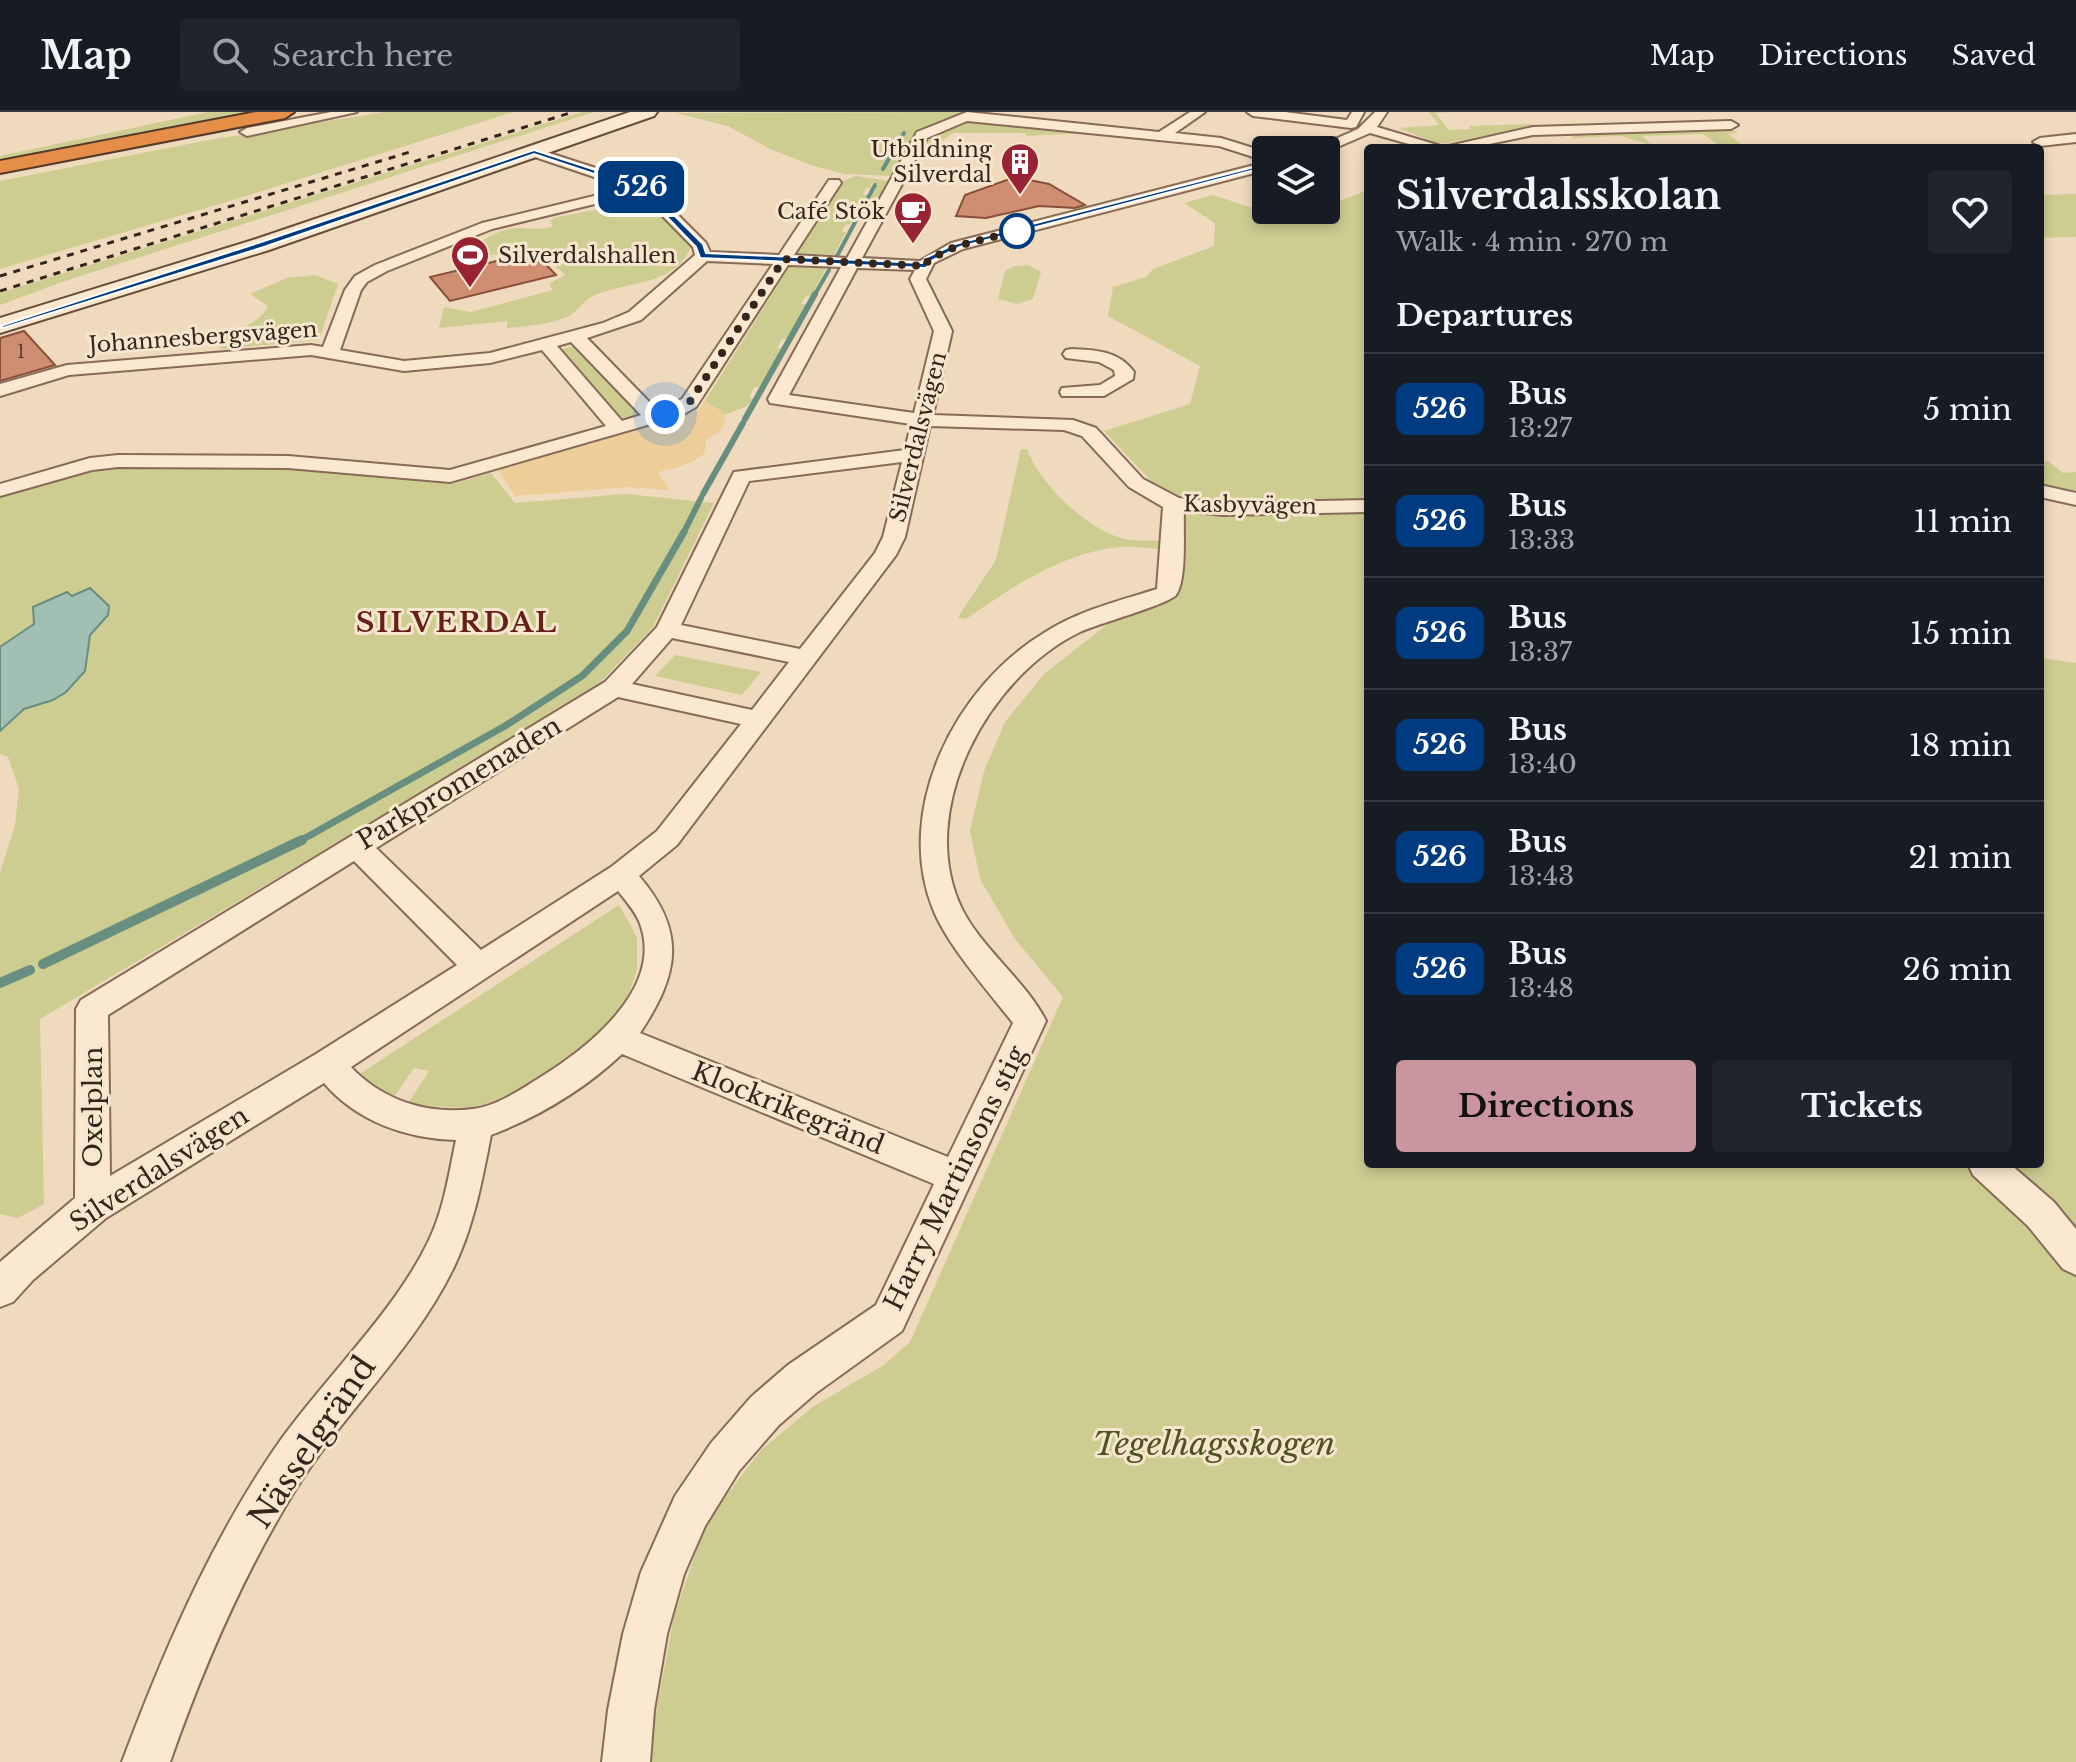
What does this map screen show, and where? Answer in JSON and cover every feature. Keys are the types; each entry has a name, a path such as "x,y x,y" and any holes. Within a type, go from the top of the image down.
{"highway":[{"path":"0,167 285,112"},
{"path":"0,149 115,125"}],"street":[{"path":"247,132 351,112"},
{"path":"0,326 261,245 648,112"},
{"path":"1049,125 1077,112"},
{"path":"1162,136 1199,112"},
{"path":"1253,112 1354,118"},
{"path":"851,262 922,135 972,114 1221,142 1252,152"},
{"path":"1340,137 1373,119 1429,144"},
{"path":"1470,144 1533,131 1731,125"},
{"path":"2040,142 2076,138"},
{"path":"534,152 643,188 700,246 703,256 926,266 928,260 957,246 1252,170"},
{"path":"0,490 90,464 118,461 288,462 450,476 653,417 689,403 834,183"},
{"path":"330,353 353,290 361,279 381,268 487,226 643,188"},
{"name":"Johannesbergsvägen","path":"0,390 67,370 311,350 404,366 490,358 575,336 635,316 703,256"},
{"name":"Kasbyvägen","path":"851,262 777,399 922,420 1066,424 1089,432 1136,483 1174,504 1223,509 1364,506"},
{"name":"Silverdalsvägen","path":"7,1272 93,1206 328,1064 621,875 667,838 885,555 894,537 943,331 918,279 926,266"},
{"path":"1066,424 1072,332"},
{"path":"575,336 653,417"},
{"path":"546,344 618,428"},
{"path":"1069,392 1104,390 1116,385 1125,375 1122,367 1102,356 1072,354"},
{"name":"Parkpromenaden","path":"92,1009 614,688 667,630 741,476 912,455"},
{"path":"2044,492 2076,499"},
{"name":"Harry Martinsons stig","path":"626,1762 631,1710 645,1634 663,1572 690,1511 725,1457 765,1411 802,1379 889,1318 1030,1021 947,909 937,870 934,835 941,785 959,739 996,687 1018,663 1042,644 1069,628 1165,594 1170,586 1174,504"},
{"path":"667,630 806,658"},
{"path":"614,688 759,720"},
{"path":"355,845 479,967"},
{"path":"328,1064 340,1080 367,1102 407,1121 476,1124 533,1102 618,1038 652,984 658,937 650,910 621,875"},
{"name":"Oxelplan","path":"92,1009 93,1206"},
{"name":"Klockrikegränd","path":"618,1038 957,1177"},
{"name":"Nässelgränd","path":"146,1762 175,1677 245,1540 304,1441 439,1260 456,1218 476,1124"},
{"path":"1989,1168 2041,1214 2076,1257"}],"green space":[{"path":"208,112 267,112 0,164 0,156"},
{"path":"385,112 513,112 0,269 0,181 209,140"},
{"path":"582,112 594,112 62,282 0,305 0,293"},
{"path":"971,112 919,135 895,176 844,174 811,165 772,150 728,126 675,113"},
{"path":"1429,112 1450,112 1435,113 1449,130 1471,129 1469,126 1531,124 1534,127 1445,143 1433,142 1399,128 1439,125"},
{"path":"968,120 1092,133 1026,136 1026,133 953,133 913,162 927,136"},
{"path":"1713,128 1736,131 1738,133 1728,134 1741,144 1717,144 1703,134 1642,136 1648,144 1621,136 1573,138 1571,133"},
{"path":"856,176 889,181 872,208 866,207 878,184 871,183 871,188 866,188 863,194 867,195 851,224 845,225 842,232 846,232 834,255 796,253 840,182"},
{"name":"Tegelhagsskogen","path":"1364,192 1364,1168 2044,1168 2044,659 2076,663 2076,1762 651,1762 653,1729 674,1616 707,1521 761,1450 814,1406 884,1365 910,1342 1063,997 1015,939 980,879 970,831 984,771 1005,722 1045,673 1116,618 1179,591 1185,498 1154,484 1104,431 1190,404 1200,366 1108,316 1113,287 1146,277 1153,269 1214,246 1215,223 1184,203 1213,195 1252,208 1252,224 1340,224 1340,201"},
{"path":"2076,194 2076,237 2044,238 2044,195"},
{"path":"637,201 652,205 691,247 673,269 648,281 593,296 569,316 539,325 507,328 507,321 439,328 444,307 471,312 553,290 549,284 565,275 538,249 483,256 467,250 507,230 545,228 553,226 550,221 554,218"},
{"path":"1028,265 1041,272 1033,299 1017,304 998,299 1005,271"},
{"path":"789,267 826,268 812,295 806,296 801,304 807,304 788,339 782,339 777,348 782,349 761,387 754,387 749,398 754,399 745,407 724,415 705,401"},
{"path":"315,275 338,284 319,340 222,349 211,340 243,328 264,313 268,306 250,294 287,278"},
{"path":"579,345 639,411 637,413 617,417 559,350"},
{"path":"1021,449 1027,449 1042,476 1065,502 1093,525 1121,538 1159,541 1158,549 1121,547 1079,556 1020,583 966,619 958,617 996,560"},
{"path":"2048,461 2063,473 2076,472 2076,493 2044,487 2044,462"},
{"path":"105,466 279,467 452,484 491,473 515,503 625,494 714,503 653,627 592,691 40,1019 44,1204 18,1218 0,1214 0,873 15,825 19,789 8,757 0,754 0,497"},
{"path":"675,655 761,672 742,695 655,676"},
{"path":"619,905 637,937 637,970 625,1004 600,1043 515,1098 467,1108 407,1105 429,1071 414,1068 391,1101 355,1077"}],"sand":[{"path":"705,401 720,410 727,421 718,433 706,440 705,453 688,463 658,472 670,490 627,487 515,496 498,470 699,410"}],"shaded area":[{"path":"90,588 109,606 108,615 90,635 85,671 66,692 53,700 24,709 0,731 0,647 34,624 33,607 67,592 72,596"}],"building":[{"name":"Utbildning Silverdal","path":"1015,177 1049,184 1085,205 1075,208 1039,206 986,218 956,216 965,195"},
{"name":"Silverdalshallen","path":"534,252 556,275 450,301 430,277"},
{"path":"24,331 55,365 0,381 0,338"}],"waterway":[{"path":"883,169 904,133"},
{"path":"837,256 875,185"},
{"path":"814,296 829,270"},
{"path":"745,419 815,294"},
{"path":"703,494 743,423"},
{"path":"684,532 701,498"},
{"path":"299,841 505,726 582,676 627,631 684,532"},
{"path":"43,964 299,841"},
{"path":"0,983 30,970"}],"railway":[{"path":"0,291 573,112"},
{"path":"0,276 410,152"}],"bus line":[{"name":"526","path":"0,326 261,245 534,152 643,188 700,246 703,256 926,266 928,260 957,246 1252,170"}],"place":[{"name":"Utbildning Silverdal","path":"1020,196"},
{"name":"Café Stök","path":"913,245"},
{"name":"Silverdalshallen","path":"470,289"}],"district":[{"name":"SILVERDAL","path":"457,622"}],"route":[{"path":"665,414 689,403 784,259 926,266 928,260 943,251 1025,229 1017,231"}]}
